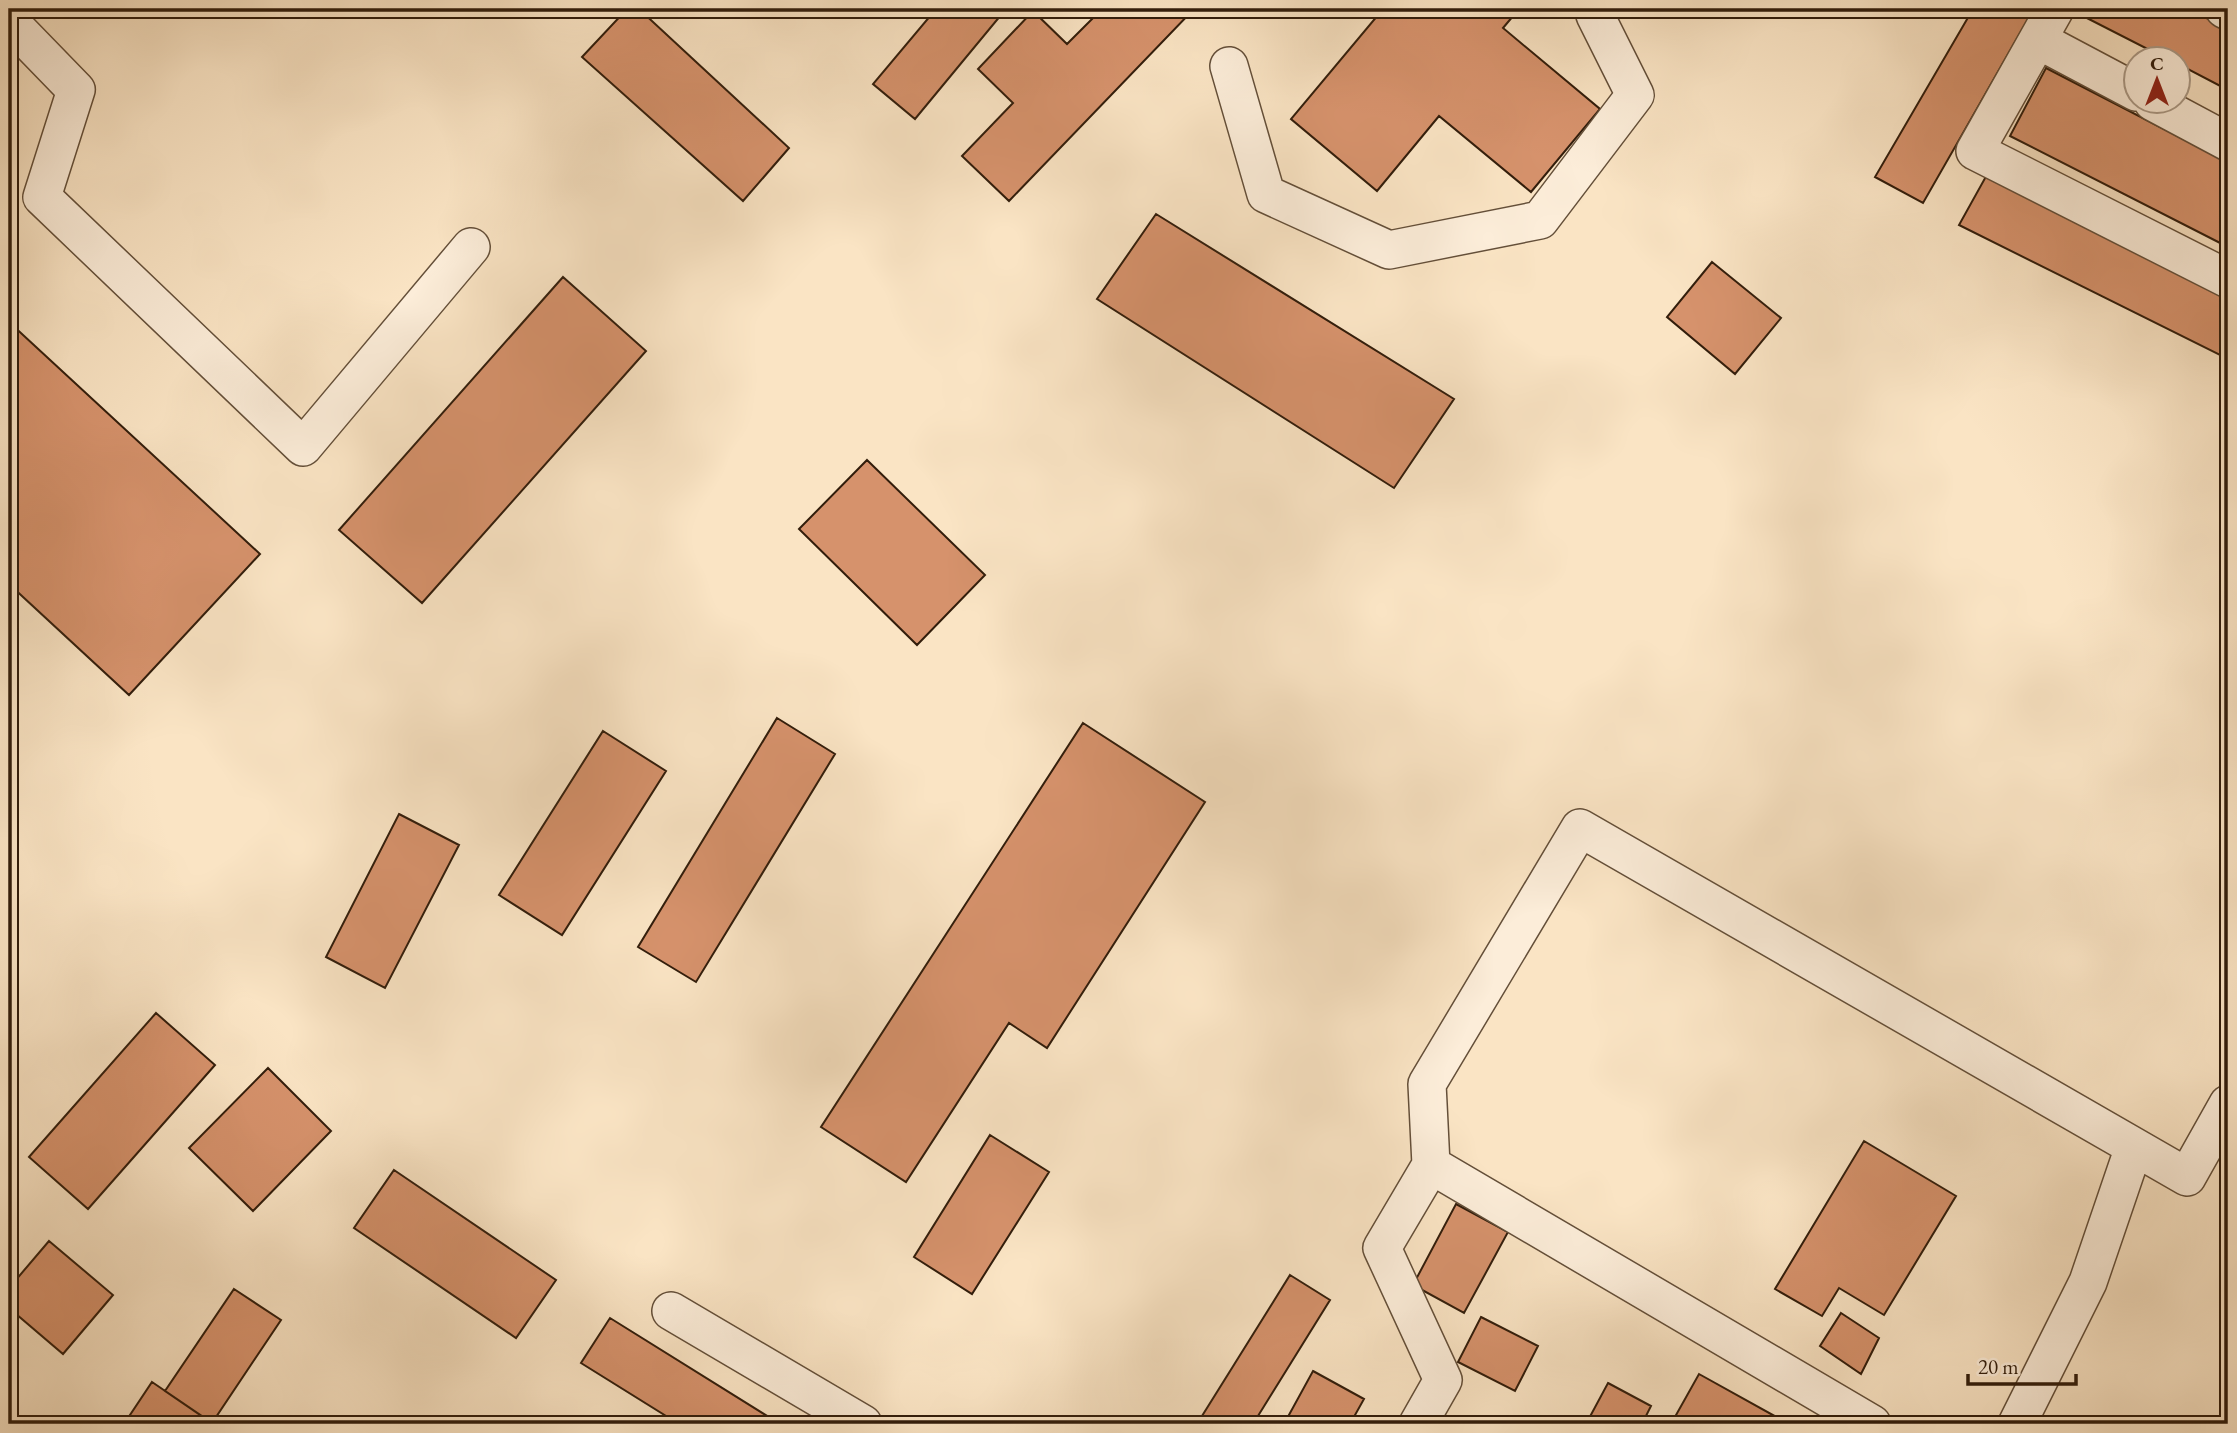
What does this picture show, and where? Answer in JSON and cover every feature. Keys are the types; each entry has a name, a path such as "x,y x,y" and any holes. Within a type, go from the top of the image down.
{"lane":[{"path":"1229,66 1266,194 1389,250 1540,220 1635,95 1595,15 1601,9"},
{"path":"9,21 76,90 42,197 303,447 471,247"},
{"path":"2122,81 2046,24 1975,151 2228,279"},
{"path":"2179,116 2228,142"},
{"path":"1418,1424 1443,1380 1382,1248 1430,1165 1427,1084 1580,828 2187,1177 2228,1104"},
{"path":"2017,1424 2088,1282 2134,1147"},
{"path":"1430,1165 1872,1424"},
{"path":"671,1311 863,1424"}],"building":[{"path":"627,9 639,9 789,148 743,201 582,57"},
{"path":"936,9 1006,9 915,119 873,84"},
{"path":"1102,9 1194,9 1009,201 962,156 1013,103 978,69 1033,11 1067,44"},
{"path":"1383,9 1519,9 1503,28 1600,109 1531,192 1439,116 1377,191 1291,119"},
{"path":"1973,9 2034,9 1923,203 1875,177"},
{"path":"2082,9 2189,9 2228,29 2228,90 2192,71 2192,46 2142,46 2079,14"},
{"path":"2046,68 2122,107 2122,116 2139,116 2228,162 2228,247 2010,136"},
{"path":"1989,171 2228,296 2228,359 1959,225"},
{"path":"1156,214 1454,399 1394,488 1097,299"},
{"path":"1712,262 1781,318 1735,374 1667,317"},
{"path":"563,277 646,351 422,603 339,530"},
{"path":"9,322 260,554 129,695 9,584"},
{"path":"867,460 985,575 917,645 799,529"},
{"path":"777,718 835,754 696,982 638,947"},
{"path":"1083,723 1205,802 1047,1048 1009,1023 906,1182 821,1127"},
{"path":"603,731 666,771 562,935 499,895"},
{"path":"399,814 459,845 385,988 326,957"},
{"path":"156,1013 215,1065 88,1209 29,1157"},
{"path":"268,1068 331,1131 253,1211 189,1148"},
{"path":"990,1135 1049,1172 972,1294 914,1257"},
{"path":"1864,1141 1956,1196 1884,1315 1839,1288 1822,1316 1775,1289"},
{"path":"394,1170 556,1280 516,1338 354,1228"},
{"path":"1456,1204 1508,1232 1464,1313 1413,1285"},
{"path":"49,1241 113,1295 63,1354 9,1308 9,1288"},
{"path":"1290,1275 1330,1300 1253,1424 1197,1424"},
{"path":"234,1289 281,1320 212,1423 165,1391"},
{"path":"1841,1313 1879,1338 1861,1374 1820,1346"},
{"path":"1481,1317 1538,1346 1515,1391 1458,1362"},
{"path":"610,1318 780,1424 679,1424 581,1363"},
{"path":"1313,1371 1364,1399 1350,1424 1284,1424"},
{"path":"1699,1374 1789,1424 1671,1424"},
{"path":"152,1382 212,1423 124,1424"},
{"path":"1608,1383 1651,1406 1642,1424 1586,1424"}]}
